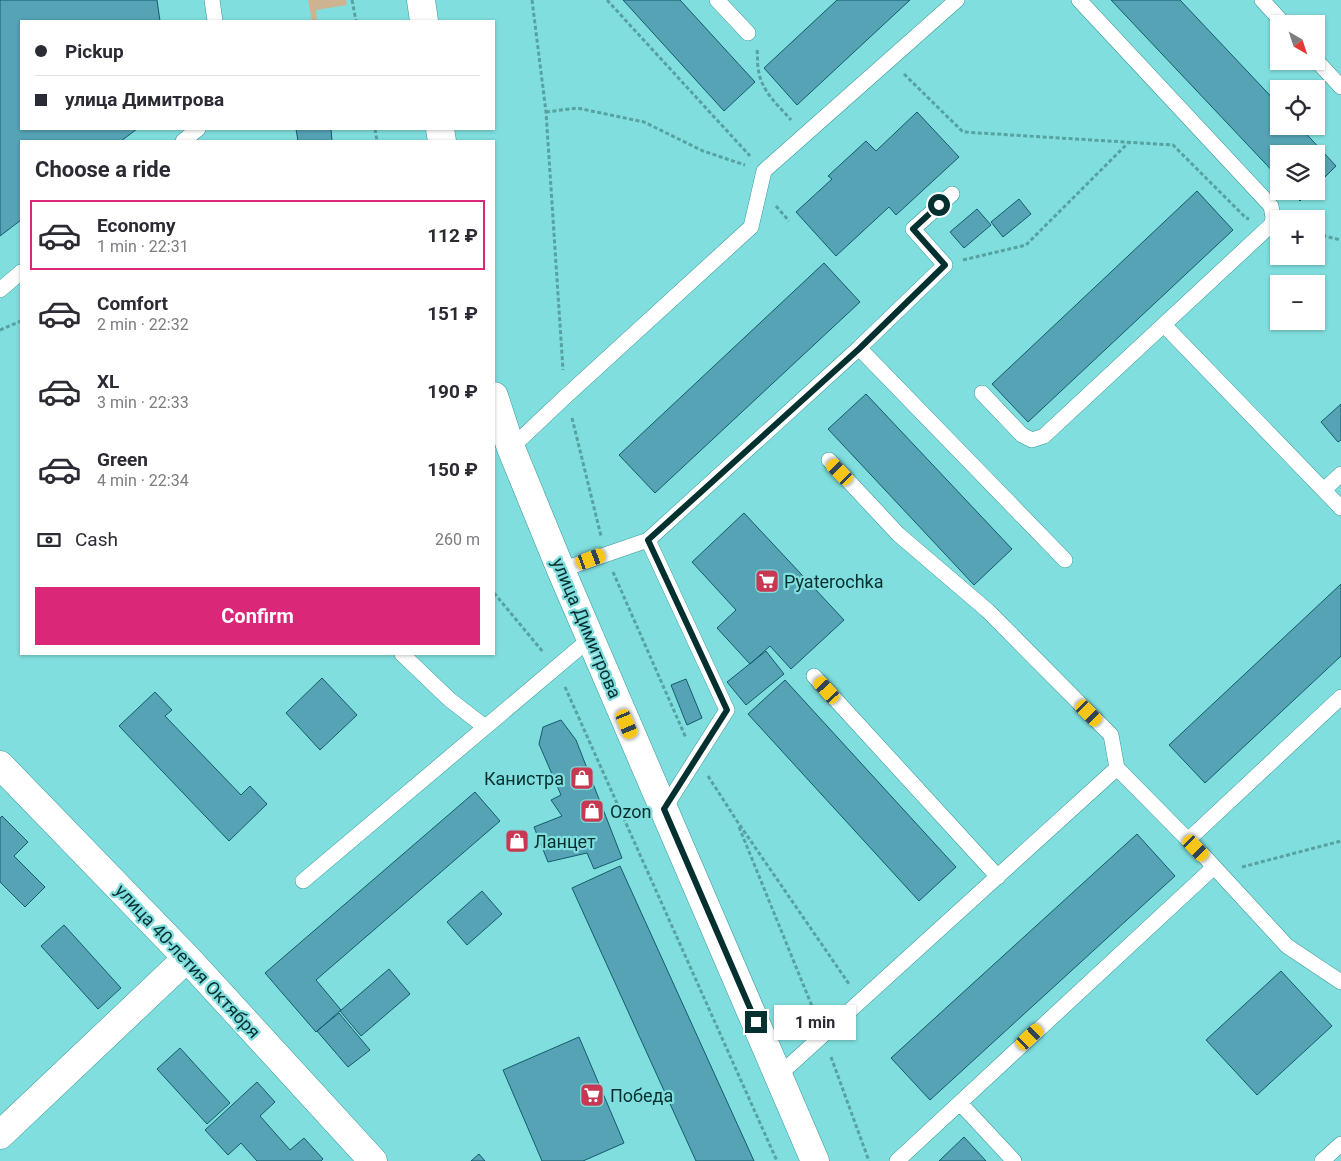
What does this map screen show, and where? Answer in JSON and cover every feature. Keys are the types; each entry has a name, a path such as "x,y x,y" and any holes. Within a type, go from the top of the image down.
{"main road":[{"path":"421,0 424,20"},
{"name":"улица Димитрова","path":"495,399 511,448 561,570 815,1161"},
{"name":"улица 40-летия Октября","path":"0,764 187,958 373,1161"},
{"path":"0,1135 187,958"}],"lane":[{"path":"212,0 215,20"},
{"path":"717,0 748,33"},
{"path":"511,448 751,227 764,171 957,0"},
{"path":"1079,0 1271,206 1272,210"},
{"path":"1271,3 1278,15"},
{"path":"1325,70 1341,87"},
{"path":"184,140 197,130"},
{"path":"561,570 648,540 860,348 945,265 913,229 952,194"},
{"path":"982,393 1022,435 1032,440 1044,436 1270,226"},
{"path":"0,290 20,273"},
{"path":"1164,325 1341,508"},
{"path":"860,348 1065,560"},
{"path":"829,460 898,534 988,610 1111,735 1117,768 1217,870 1287,946 1341,982"},
{"path":"1324,490 1341,474"},
{"path":"648,540 727,710 664,809"},
{"path":"302,881 484,726 591,638"},
{"path":"403,655 449,699 484,726"},
{"path":"814,676 998,877"},
{"path":"1188,840 1341,697"},
{"path":"778,1075 1117,768"},
{"path":"898,1161 1217,870"},
{"path":"960,1103 1014,1161"},
{"path":"1322,1161 1341,1144"}],"path":[{"path":"352,0 356,20"},
{"path":"607,0 764,171"},
{"path":"748,33 755,43 758,68 765,92 805,136"},
{"path":"890,61 962,132 1173,145 1246,218 1270,224"},
{"path":"546,112 577,108 644,122 702,152 764,171"},
{"path":"945,265 1026,245 1128,142"},
{"path":"1325,236 1341,240"},
{"path":"0,330 20,320"},
{"path":"495,594 556,667 777,1161"},
{"path":"737,821 816,1016"},
{"path":"1217,870 1341,841"}],"shaded area":[{"path":"308,0 346,0 347,5 316,10 317,20 312,20"}],"building":[{"path":"0,0 157,0 160,20 20,20 20,130 136,130 122,140 20,140 20,221 0,236"},
{"path":"623,0 680,0 755,82 724,111"},
{"path":"837,0 910,0 797,105 764,68"},
{"path":"1111,0 1180,0 1270,95 1270,135 1307,135 1317,145 1270,145 1270,168"},
{"path":"917,112 959,157 896,215 889,207 836,256 796,212 832,179 828,176 866,141 876,151"},
{"path":"296,130 331,130 332,140 298,140"},
{"path":"1325,154 1336,166 1325,177"},
{"path":"1197,191 1233,230 1028,422 992,384"},
{"path":"1019,199 1031,214 1003,237 991,222"},
{"path":"977,209 991,225 964,248 950,232"},
{"path":"824,263 860,302 655,493 619,455"},
{"path":"866,394 1012,549 974,585 828,429"},
{"path":"1341,404 1341,440 1338,442 1321,422"},
{"path":"744,513 844,620 791,669 770,646 750,664 717,628 736,610 692,562"},
{"path":"1341,584 1341,656 1205,783 1169,745"},
{"path":"766,651 784,674 746,705 727,682"},
{"path":"322,678 357,715 320,750 286,713"},
{"path":"686,679 702,718 687,725 671,685"},
{"path":"785,680 956,867 919,901 748,714"},
{"path":"155,692 172,710 165,716 241,795 250,786 267,804 229,841 119,726"},
{"path":"561,720 576,740 622,858 594,869 587,853 548,862 534,827 562,816 551,800 561,795 539,744 543,727"},
{"path":"475,792 500,821 316,980 341,1010 316,1032 265,973"},
{"path":"2,816 28,842 14,856 45,887 25,907 0,882 0,818"},
{"path":"1137,834 1175,876 930,1100 891,1058"},
{"path":"620,866 754,1161 696,1161 572,888"},
{"path":"482,891 502,914 467,945 447,922"},
{"path":"64,925 121,988 98,1009 41,946"},
{"path":"389,969 410,994 361,1036 340,1011"},
{"path":"1281,971 1332,1026 1257,1095 1206,1040"},
{"path":"339,1013 370,1050 348,1067 317,1031"},
{"path":"579,1037 624,1143 583,1161 542,1161 503,1070"},
{"path":"180,1048 230,1103 207,1124 157,1069"},
{"path":"257,1082 275,1102 260,1116 290,1150 304,1138 323,1159 321,1161 257,1161 241,1143 228,1155 205,1130"},
{"path":"964,1137 986,1161 939,1161"},
{"path":"479,1154 485,1161 471,1161"}],"place":[{"name":"Pyaterochka","path":"767,581"},
{"name":"Канистра","path":"582,778"},
{"name":"Ozon","path":"592,811"},
{"name":"Ланцет","path":"517,841"},
{"name":"Победа","path":"592,1095"}],"route":[{"path":"756,1022 664,809 727,710 648,540 860,348 945,265 913,229 939,205"}]}
